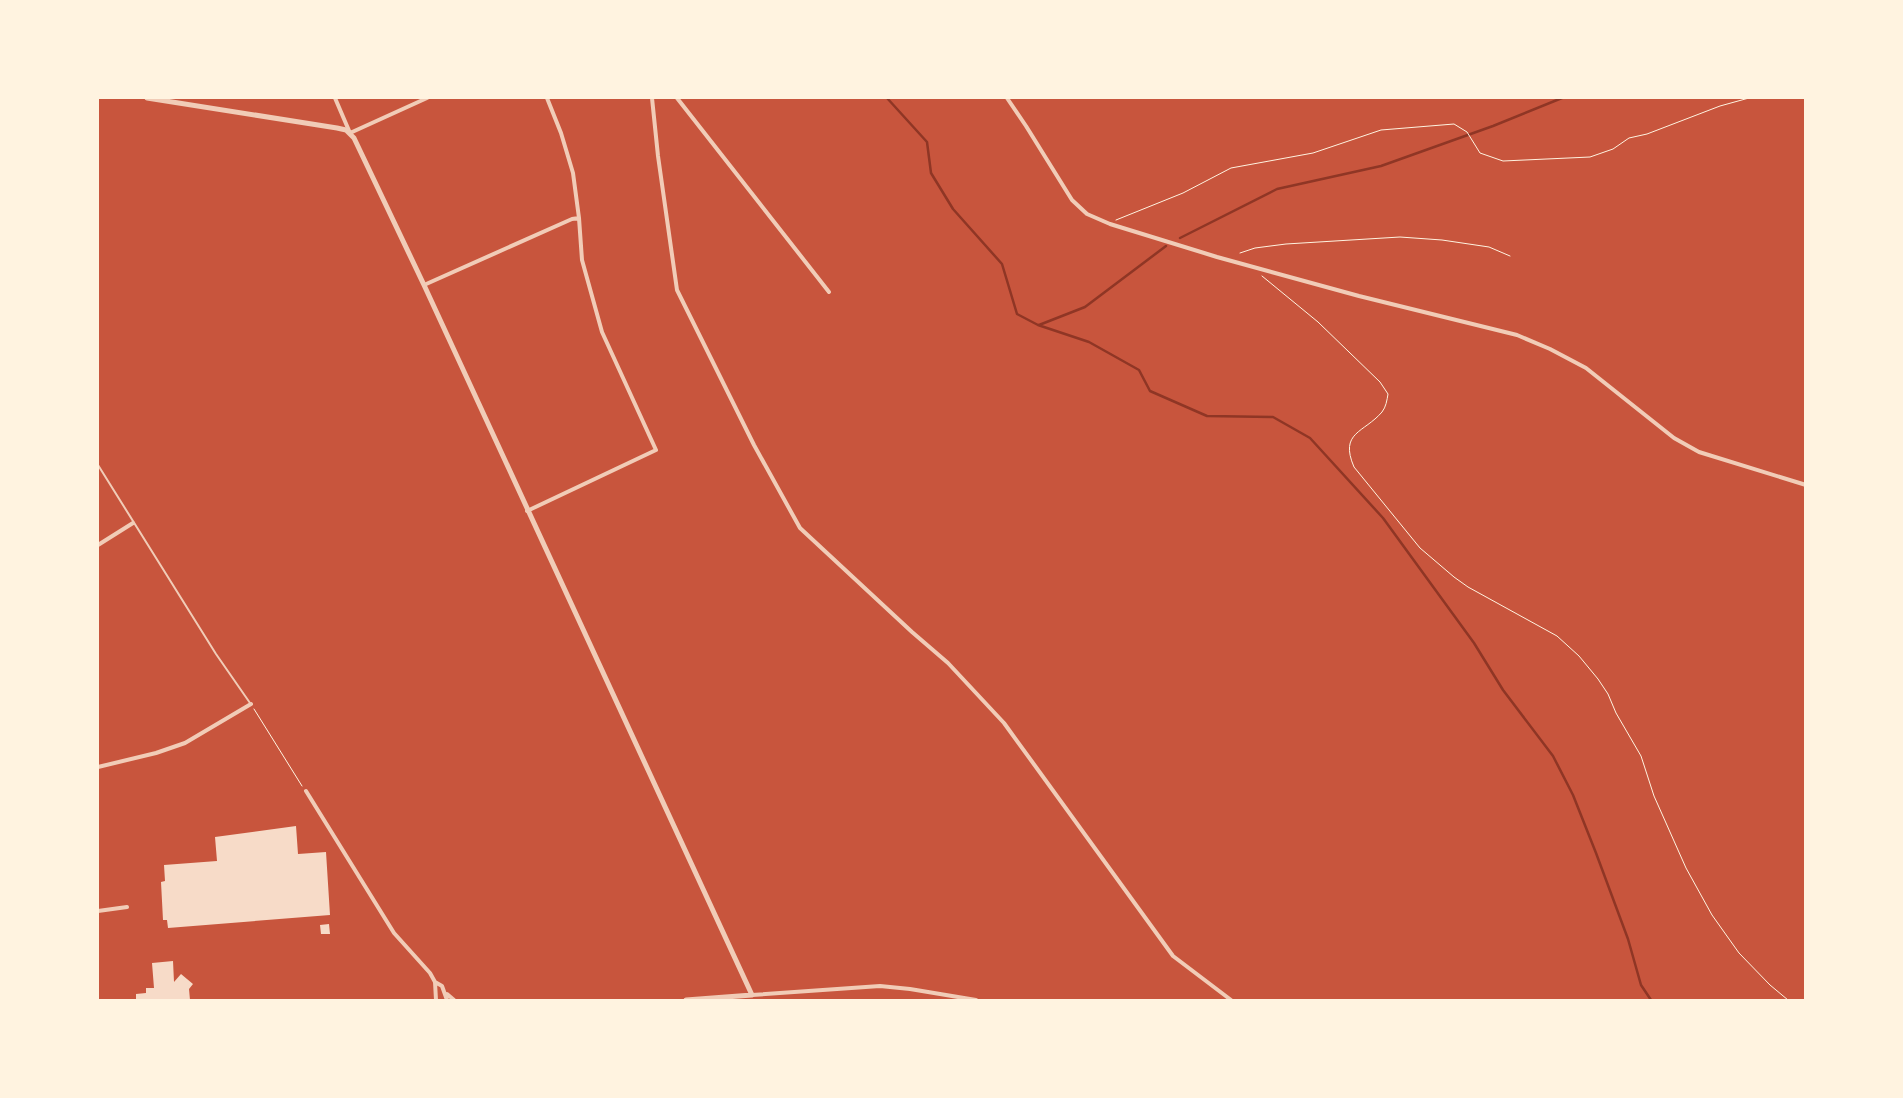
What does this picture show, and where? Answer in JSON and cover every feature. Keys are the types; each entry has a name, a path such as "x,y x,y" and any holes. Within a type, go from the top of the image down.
{"street":[{"path":"147,98 337,128 350,133 428,98"},
{"path":"335,98 424,285 752,996"},
{"path":"527,511 656,450 602,332 582,260 580,218 570,159 547,98"},
{"path":"652,98 676,290 754,445 800,528 948,663 1004,723 1173,956 1231,1000"},
{"path":"677,98 829,292"},
{"path":"1006,98 1026,126 1072,200 1087,214 1110,224 1203,253 1359,296 1486,326 1542,345 1586,368 1674,438 1699,452 1806,485"},
{"path":"424,285 572,219 580,218"},
{"path":"98,545 133,523"},
{"path":"98,767 156,753 185,743 251,704"},
{"path":"306,791 394,933 426,967 435,982 436,1000"},
{"path":"98,911 126,908"},
{"path":"435,982 442,986 447,1000"},
{"path":"686,1000 880,986 976,1000"},
{"path":"445,992 454,1000"}],"lane":[{"path":"98,465 216,654 251,704"}],"path":[{"path":"1110,224 1122,216 1183,193 1232,168 1313,153 1381,130 1454,124 1467,132 1480,153 1503,161 1590,157 1613,149 1629,138 1647,134 1720,106 1749,98"},
{"path":"1240,253 1255,248 1286,244 1400,237 1442,240 1489,247 1510,256"},
{"path":"1250,266 1318,322 1384,387 1388,394 1382,412 1356,433 1348,447 1349,457 1354,467 1420,548 1468,587 1557,636 1579,656 1598,678 1641,756 1654,796 1686,868 1712,915 1739,953 1770,985 1788,1000"},
{"path":"251,704 306,791"}],"building":[{"path":"296,826 298,854 326,852 330,915 168,928 167,920 163,920 161,882 165,881 164,865 217,861 215,837"},
{"path":"329,924 330,934 321,934 320,925"},
{"path":"173,961 174,982 181,974 193,984 189,989 190,1000 136,1000 136,994 146,993 146,988 154,988 152,963"}],"waterway":[{"path":"887,98 927,142 931,173 953,209 1002,264 1017,314 1038,325 1089,342 1139,370 1150,391 1207,416 1273,417 1310,438 1383,518 1474,643 1503,690 1553,756 1573,795 1628,939 1641,985 1651,1000"},
{"path":"1180,238 1277,189 1381,166 1493,126 1562,98"},
{"path":"1039,325 1085,307 1166,246"}]}
